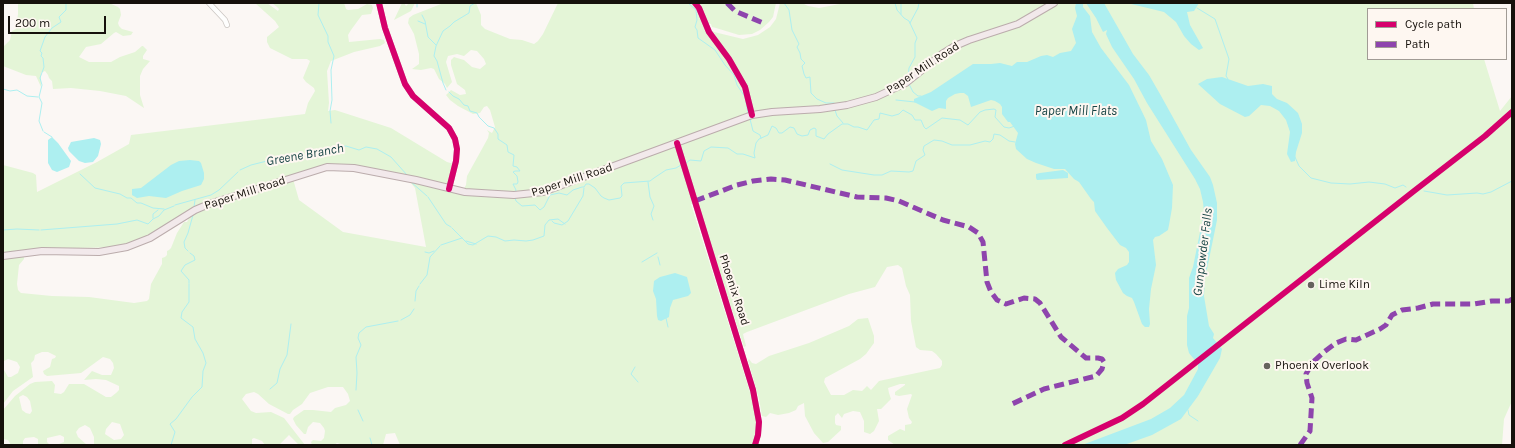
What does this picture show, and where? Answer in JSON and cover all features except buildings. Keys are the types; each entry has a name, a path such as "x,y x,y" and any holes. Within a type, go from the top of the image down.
{"main road":[{"name":"Paper Mill Road","path":"3,256 42,251 99,252 127,247 150,238 195,210 209,204 327,167 354,168 416,180 465,192 502,195 535,193 560,186 752,115 835,107 876,97 912,79 942,54 955,46 1018,24 1054,3"}],"street":[{"path":"209,3 225,20 227,25"},
{"path":"379,3 385,28 405,84 420,102 446,125 455,140 457,149 456,161 449,189"},
{"path":"695,3 699,8 709,32 729,59 745,87 752,115"},
{"name":"Phoenix Road","path":"677,143 754,390 759,422 758,435 755,445"}],"green space":[{"path":"18,3 109,3 118,7 121,15 118,23 119,26 122,29 133,32 131,35 123,36 116,32 101,44 86,47 79,57 89,62 111,62 135,52 143,46 147,50 143,56 143,59 150,61 143,69 140,76 140,95 144,108 126,96 100,91 71,88 53,89 52,81 45,71 41,73 41,87 36,76 26,75 3,66 3,47 10,40 12,31 16,29"},
{"path":"255,3 267,3 278,11 279,9 272,3 344,3 346,9 348,10 358,9 367,4 372,5 373,8 371,14 362,15 351,30 348,35 349,42 380,39 384,40 385,43 380,46 354,52 331,61 327,71 328,111 335,110 391,128 447,162 454,164 448,183 446,184 339,165 210,202 149,236 121,247 35,249 3,253 3,165 36,175 37,192 129,144 131,135 305,114 308,103 315,91 314,88 303,78 310,61 307,59 292,59 270,48 267,42 267,37 279,27 275,21"},
{"path":"402,3 406,6 409,3 415,3 411,11 394,20"},
{"path":"476,3 481,15 481,25 485,29 510,39 522,40 534,44 543,34 558,3 776,3 773,17 760,30 752,34 739,35 712,27 711,24 706,23 709,29 714,32 743,39 758,35 770,27 776,19 780,3 802,3 819,8 845,3 1473,3 1474,8 1367,8 1367,60 1484,60 1500,111 1512,96 1512,401 1504,419 1502,445 895,445 888,440 888,436 900,429 905,431 905,425 911,424 912,422 909,418 907,409 912,395 895,395 895,392 905,384 888,388 891,399 881,409 877,409 879,421 874,431 870,434 864,432 864,421 860,412 853,411 844,414 842,418 838,413 835,416 835,423 836,425 841,426 841,430 828,442 823,443 814,433 805,416 804,403 798,406 796,410 789,413 778,415 770,413 766,417 762,416 759,399 748,360 749,359 752,363 756,364 769,356 809,343 849,326 858,319 868,318 874,336 874,343 866,354 860,359 825,378 824,382 831,395 844,395 853,390 862,391 867,386 871,390 879,381 940,368 942,361 936,354 932,351 920,350 916,347 911,321 910,295 906,286 902,268 898,265 887,267 875,287 849,294 743,334 746,346 744,347 697,202 691,204 754,405 757,428 756,439 753,445 400,445 395,433 386,434 383,445 343,445 337,443 334,445 312,445 311,442 313,440 321,441 324,438 324,428 320,423 313,422 308,427 306,434 304,434 296,425 293,419 294,417 304,410 331,412 335,408 346,405 350,401 348,394 343,387 328,387 310,393 302,404 290,414 269,404 254,392 246,394 242,399 251,411 256,413 271,412 284,418 305,445 298,445 289,435 279,445 265,445 262,441 254,438 252,439 252,445 94,445 94,437 90,428 85,425 79,428 76,432 78,437 87,445 53,445 64,442 64,437 60,435 47,438 47,442 50,445 38,445 38,439 34,437 25,438 23,445 11,445 8,440 3,439 3,410 15,396 30,384 35,382 52,381 55,385 54,393 61,394 69,384 84,384 106,397 111,397 116,393 119,390 119,386 106,380 84,380 92,371 102,375 111,375 114,368 110,359 103,357 81,373 47,376 43,371 50,367 52,359 56,356 48,352 42,352 35,355 34,360 31,363 33,377 13,391 3,404 3,259 24,256 24,259 19,265 17,284 18,290 21,293 89,297 134,303 147,301 149,299 151,284 162,264 162,258 167,255 167,251 171,248 177,233 184,222 187,222 191,214 204,208 293,179 299,200 343,232 426,247 415,188 410,182 451,192 468,194 462,192 466,185 467,176 488,138 489,133 487,130 492,133 495,127 490,110 487,106 484,107 480,113 473,114 458,106 446,95 451,90 460,95 466,94 465,90 457,84 451,65 451,60 454,57 464,60 472,67 480,69 486,64 484,59 477,51 471,50 464,56 457,54 448,56 446,62 452,82 447,88 439,79 434,69 412,69 419,64 419,54 414,34 408,23 409,18 441,4","holes":["8,359 17,362 20,367 18,373 8,377 4,370 4,361","23,395 30,401 32,411 30,414 22,410 19,397","112,422 120,424 124,435 121,439 114,440 105,434 106,429"]}],"water":[{"name":"Paper Mill Flats","path":"1076,3 1083,3 1083,7 1090,16 1092,32 1101,48 1129,85 1146,120 1151,141 1162,159 1173,185 1172,208 1168,230 1155,237 1153,240 1156,265 1151,289 1149,327 1145,327 1142,324 1132,298 1123,293 1116,280 1115,273 1118,269 1127,265 1129,262 1129,252 1126,248 1120,245 1107,228 1095,211 1094,202 1079,182 1074,179 1065,169 1054,169 1036,163 1027,159 1016,149 1015,144 1018,133 1002,114 1002,107 1000,104 991,100 971,107 968,96 964,93 955,94 948,98 946,101 946,109 939,108 932,111 914,102 914,99 931,92 973,64 1000,63 1012,66 1017,62 1027,62 1047,55 1053,57 1060,53 1071,51 1076,43 1072,29 1077,16 1075,8"},
{"name":"Gunpowder Falls","path":"1086,3 1104,3 1133,54 1149,75 1191,150 1210,177 1217,203 1217,220 1205,279 1204,296 1209,326 1214,334 1213,338 1222,349 1220,358 1198,396 1181,419 1152,435 1124,445 1082,445 1151,419 1170,408 1184,395 1198,369 1198,364 1189,353 1187,345 1187,316 1189,308 1189,278 1193,267 1204,212 1200,189 1195,179 1147,103 1134,79 1112,47 1106,34 1107,30 1103,32"},
{"path":"1127,3 1199,3 1194,11 1187,12 1190,25 1203,48 1199,50 1191,44 1184,36 1176,22 1164,12"},
{"path":"1222,77 1248,86 1263,84 1272,86 1272,94 1277,99 1287,103 1298,113 1302,124 1302,133 1296,152 1295,161 1291,162 1287,154 1290,132 1286,120 1279,111 1270,106 1261,105 1249,116 1245,117 1220,104 1198,84 1207,79"},
{"path":"52,137 71,161 69,167 57,172 52,170 48,163 48,140"},
{"path":"94,138 100,140 101,144 98,156 93,162 85,163 79,161 69,151 68,148 71,142"},
{"path":"179,161 199,161 201,163 204,179 201,185 166,198 149,196 137,198 132,195 132,189 141,188 171,165"},
{"path":"1063,170 1068,173 1068,178 1037,180 1036,178 1036,174"},
{"path":"675,273 687,277 691,293 688,296 673,300 669,317 661,321 658,320 657,316 656,299 653,291 654,281 660,277"}],"waterway":[{"path":"43,131 39,121 42,103 39,97 42,85 40,78 44,67 43,58 41,56 42,53 40,51 45,37 52,28 61,22 59,17 66,10 66,3"},
{"path":"319,3 318,15 328,36 328,42 334,56 331,70 331,123"},
{"path":"446,90 434,56 436,46 443,31 469,13 470,6 475,3"},
{"path":"688,3 696,10 697,20 695,27 698,38 715,50 734,75 737,85 745,97 748,113"},
{"path":"784,3 789,10 792,30 799,44 797,47 801,59 805,63 802,66 804,74 806,78 810,77 811,93 817,99 826,103 834,103"},
{"path":"895,3 897,10 909,21 917,38 915,43 915,57 909,68 908,78"},
{"path":"901,3 901,14"},
{"path":"910,23 919,3"},
{"path":"1197,8 1215,19 1229,59 1226,76 1228,79"},
{"path":"422,15 425,21 428,37 436,45"},
{"path":"418,21 425,24"},
{"path":"909,84 913,92 918,96 921,96"},
{"path":"3,89 10,91 17,90 27,96 38,97"},
{"path":"449,92 459,99 464,105 468,106 470,111 477,113 488,126 494,128 498,134 498,139 507,145 508,152 514,155 513,166 517,167 520,171 513,172 517,176 518,182 517,184 513,184 516,190 515,193"},
{"path":"896,100 915,102"},
{"name":"Greene Branch","path":"686,163 690,160 701,161 704,151 711,147 728,148 737,154 743,154 755,158 754,153 756,143 759,139 768,135 772,126 776,128 779,133 782,133 790,127 794,128 797,134 802,136 808,135 810,130 814,128 816,129 816,136 824,139 828,134 842,124 848,124 867,130 874,120 879,119 880,113 892,116 899,114 903,110 912,115 915,120 921,120 926,129 942,118 960,120 968,125 980,112 994,109 996,110 995,117 1004,127 1009,128 1015,126"},
{"path":"835,110 837,116 843,123"},
{"path":"750,119 753,131 760,135 761,138"},
{"path":"44,132 52,137"},
{"path":"830,164 842,170 874,175 882,175 891,171 909,172 913,171 916,161 925,155 923,150 924,146 934,140 952,145 970,145 985,141 990,142 993,139 994,134 1000,135 1009,141 1015,142"},
{"name":"Greene Branch","path":"240,170 251,165 275,159 291,156 312,156 326,149 346,146 359,150 366,147 377,149 391,157 407,175"},
{"path":"1295,157 1299,166 1311,178 1331,183 1350,184 1369,182 1385,184 1395,188 1403,185 1406,187"},
{"name":"Greene Branch","path":"515,198 516,201 522,206 535,205 540,210 544,207 550,195 559,193 567,195 573,190 584,187 586,184 589,184 595,188 604,198 609,200 620,198 622,196 621,186 624,183 650,181 666,170 676,168 681,165"},
{"name":"Greene Branch","path":"175,205 211,195 219,190 238,172"},
{"path":"80,174 95,188 120,194 127,198 131,198 137,203 153,208 164,209"},
{"path":"1424,191 1447,195 1483,194 1491,192 1512,181"},
{"name":"Greene Branch","path":"411,182 427,196"},
{"path":"648,182 650,197 654,206 651,214 653,220"},
{"name":"Greene Branch","path":"552,221 562,225 568,221 583,196 584,188"},
{"name":"Greene Branch","path":"428,197 446,224 451,227"},
{"path":"194,207 195,200"},
{"name":"Greene Branch","path":"41,230 117,224 137,220 148,224 159,216 164,210 174,206"},
{"path":"153,218 153,214 158,210"},
{"path":"188,251 185,248 184,242 193,215"},
{"name":"Greene Branch","path":"452,228 468,244 473,245 488,236 496,237 505,241 533,240 544,236 545,225 549,220 558,219 565,224"},
{"name":"Greene Branch","path":"3,230 39,230"},
{"path":"441,245 462,238"},
{"name":"Greene Branch","path":"466,241 476,244"},
{"path":"420,284 427,275 430,257 440,246"},
{"path":"425,252 429,253 434,251"},
{"path":"189,283 189,280 181,271 185,265 195,260 194,256 190,253"},
{"path":"642,262 657,253"},
{"path":"658,257 660,265"},
{"path":"171,445 175,432 170,424 176,419 192,397 202,387 203,371 206,363 203,353 195,339 193,327 181,318 182,312 189,302 189,284"},
{"path":"415,301 416,291 419,286"},
{"path":"401,320 410,315 414,309"},
{"path":"666,318 668,327"},
{"path":"356,390 356,357 361,345 358,338 359,333 366,327 398,321"},
{"path":"270,389 277,383 280,369 287,355 291,324"},
{"path":"635,367 631,374 638,382"},
{"path":"358,410 363,421"},
{"path":"1188,410 1189,415 1198,421"},
{"path":"370,438 372,445"}],"marked path":[{"path":"727,3 735,11 763,23"},
{"path":"695,201 737,185 753,181 771,179 785,180 857,197 886,198 899,201 943,220 969,227 978,233 983,242 987,282 991,292 997,300 1006,304 1024,298 1035,299 1040,303 1061,337 1086,358 1098,358 1102,359 1104,362 1102,369 1096,376 1044,389 1012,404"},
{"path":"1300,445 1310,431 1312,398 1307,383 1306,374 1313,362 1336,343 1346,339 1356,340 1380,329 1386,325 1392,315 1402,310 1433,304 1474,304 1492,301 1509,301 1512,299"}],"cycle path":[{"path":"379,3 385,28 405,84 413,96 449,128 455,139 457,149 456,161 449,189"},
{"path":"695,3 699,8 709,32 729,59 745,87 752,115"},
{"path":"1065,445 1122,418 1143,404 1485,136 1512,112"},
{"path":"677,143 753,390 759,422 758,435 755,445"}],"place":[{"name":"Lime Kiln","path":"1311,285"},
{"name":"Phoenix Overlook","path":"1267,366"}]}
